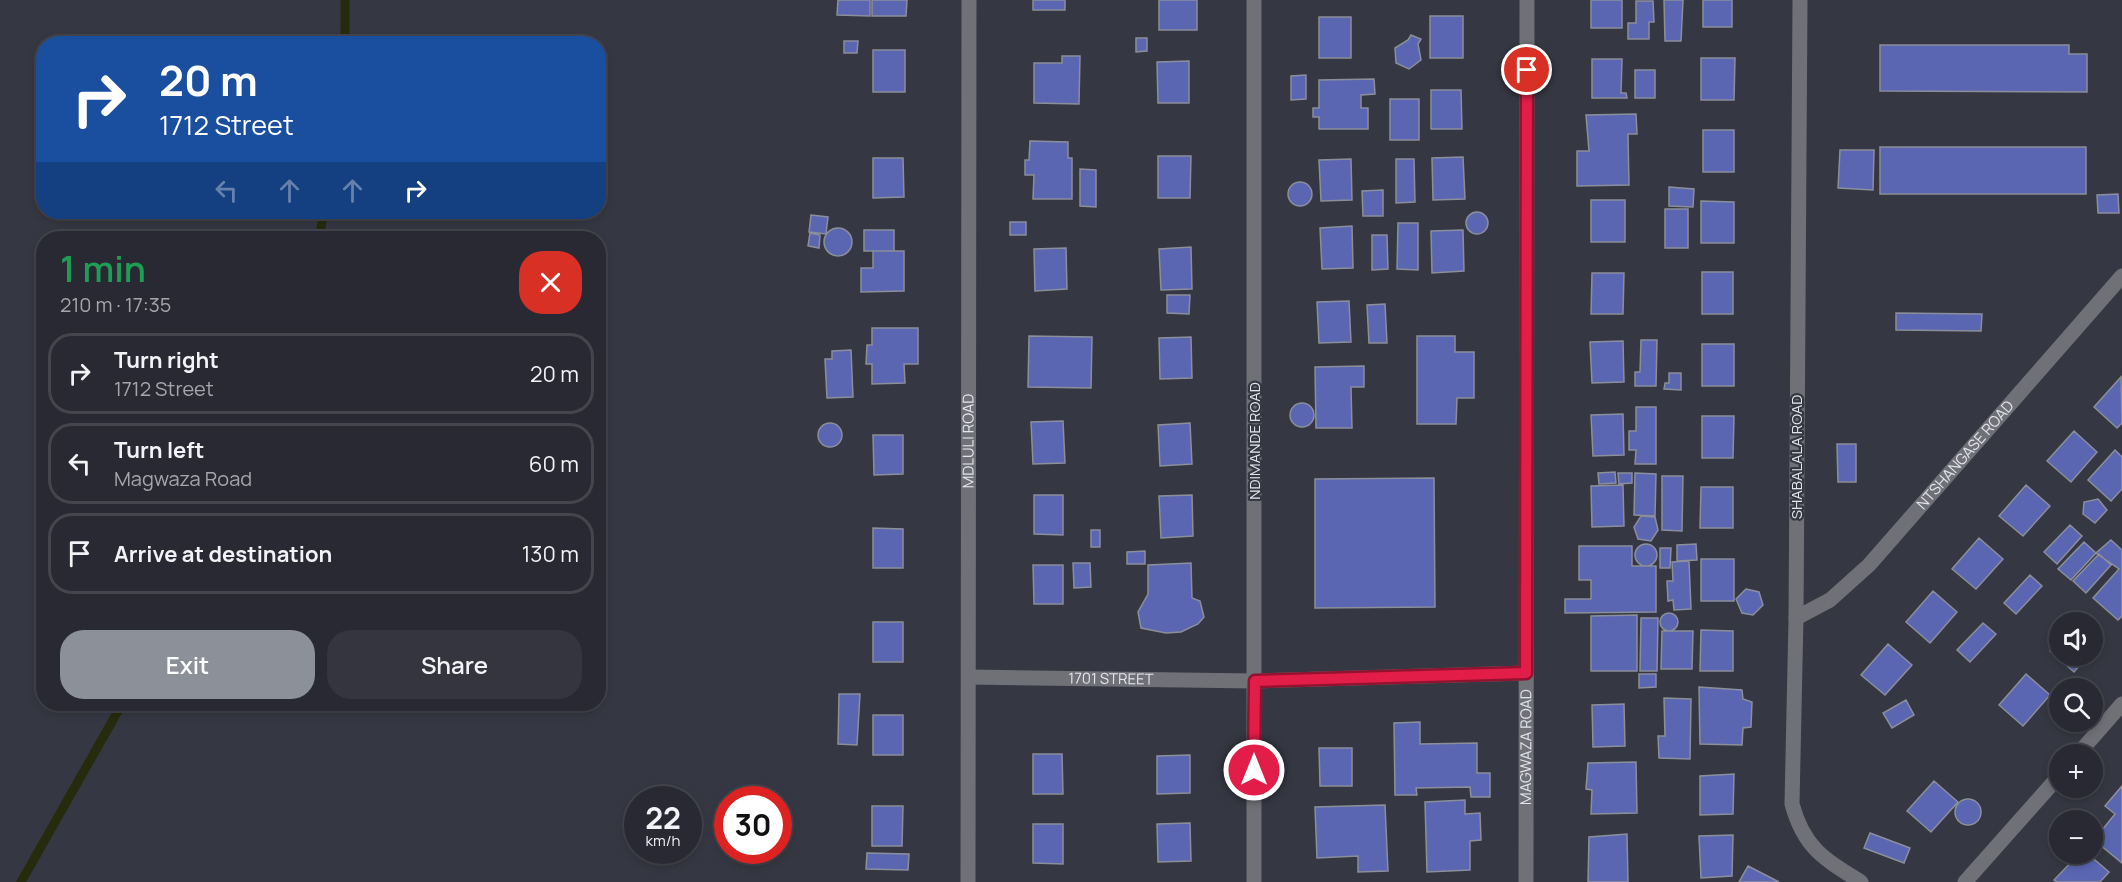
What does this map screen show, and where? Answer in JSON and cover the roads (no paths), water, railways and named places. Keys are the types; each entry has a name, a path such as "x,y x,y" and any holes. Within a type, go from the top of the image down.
{"street":[{"name":"MDLULI ROAD","path":"968,882 969,0"},
{"name":"NDIMANDE ROAD","path":"1254,0 1254,882"},
{"name":"MAGWAZA ROAD","path":"1526,882 1527,0"},
{"name":"SHABALALA ROAD","path":"1800,0 1796,618 1792,804 1798,828 1809,845 1827,861 1861,882"},
{"name":"NTSHANGASE ROAD","path":"1796,618 1830,600 1869,565 2122,276"},
{"name":"1701 STREET","path":"969,677 1255,681 1526,673"},
{"path":"2088,744 2120,710"},
{"path":"1965,882 2049,787"}],"waterway":[{"path":"345,0 345,36"},
{"path":"320,231 323,219"},
{"path":"21,882 118,711"}]}
